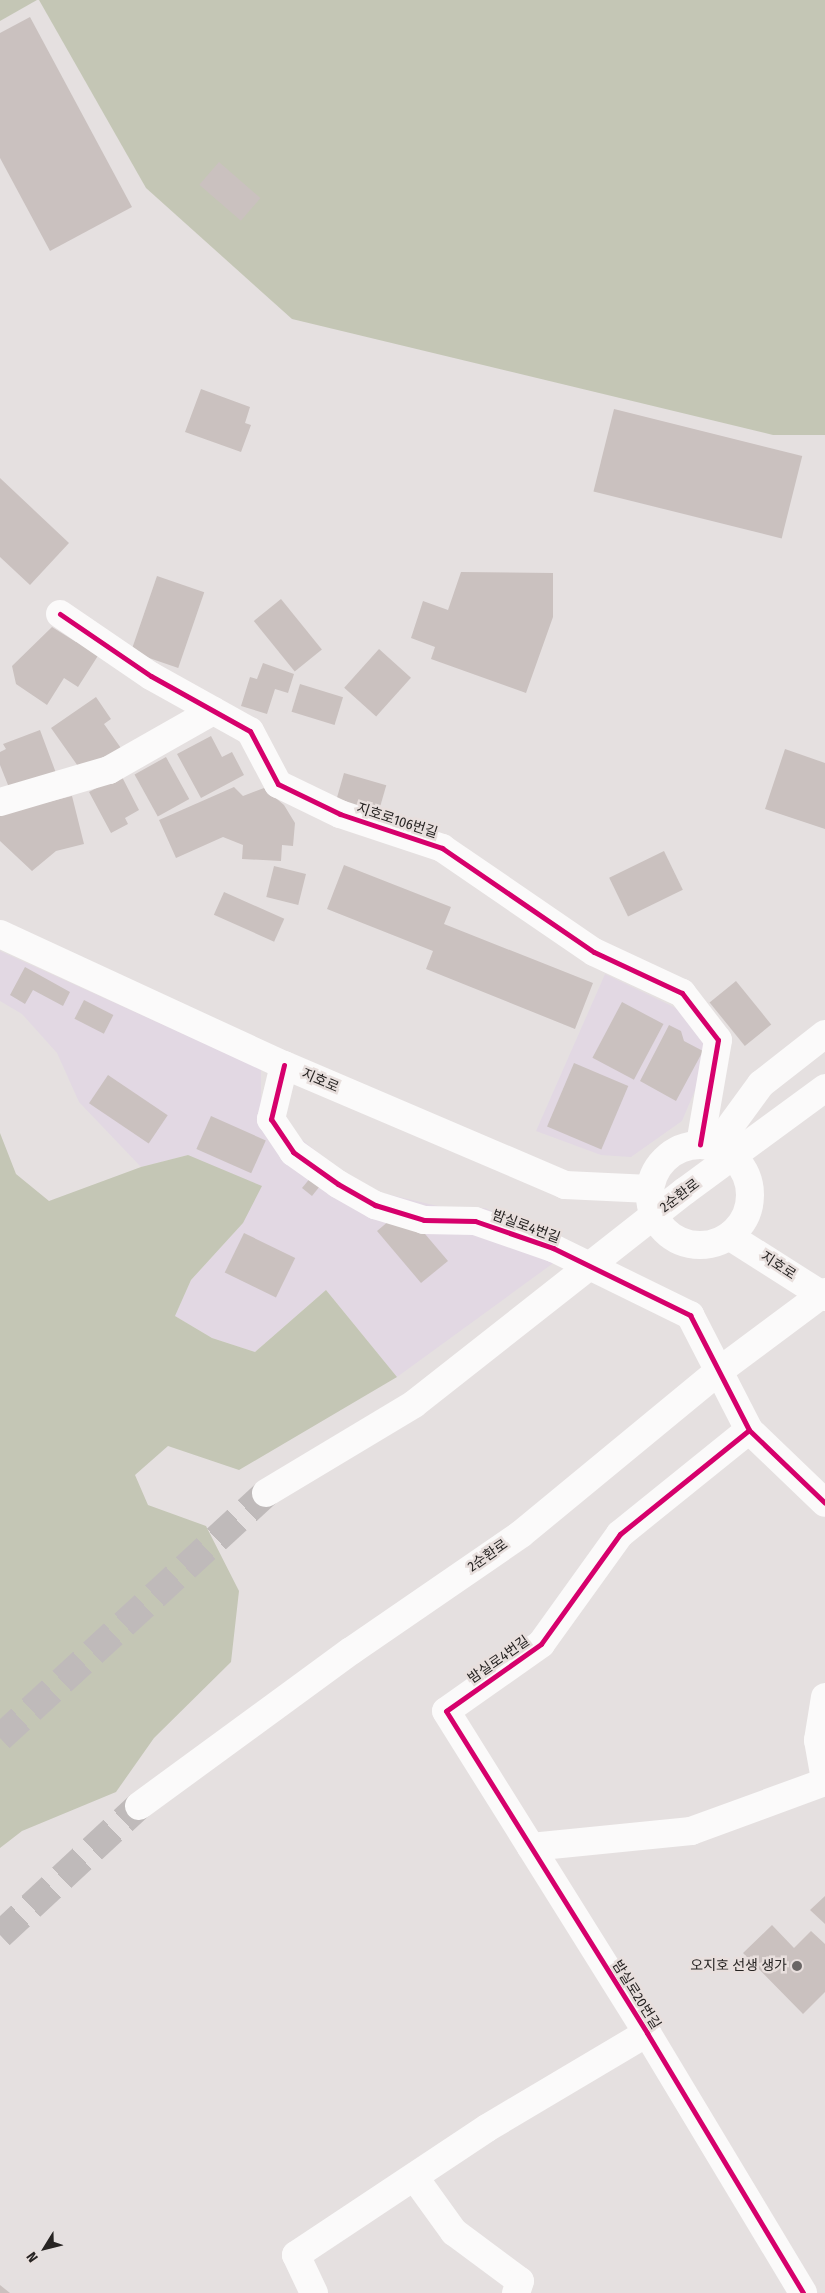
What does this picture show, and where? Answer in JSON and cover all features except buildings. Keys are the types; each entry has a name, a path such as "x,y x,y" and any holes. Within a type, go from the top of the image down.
{"main road":[{"name":"지호로106번길","path":"60,614 150,676 250,731 278,784 340,814 442,848 594,952 682,993 718,1040 707,1145"},
{"path":"0,802 109,770 214,711"},
{"name":"지호로","path":"0,934 284,1065 565,1185 650,1189"},
{"path":"707,1145 741,1164 751,1194 749,1210 741,1225 729,1236 706,1244 682,1242 658,1220 651,1205 650,1189 655,1173 664,1159 678,1150 707,1145 761,1084 825,1034"},
{"name":"밤실로4번길","path":"284,1065 271,1119 293,1152 338,1184 375,1205 424,1220 475,1221 544,1244 690,1314 749,1430 825,1503"},
{"name":"2순환로","path":"266,1493 414,1404 685,1191 825,1088"},
{"name":"지호로","path":"729,1236 825,1297"},
{"name":"2순환로","path":"139,1806 351,1651 521,1534 715,1374 825,1292"},
{"name":"밤실로4번길","path":"446,1711 541,1644 620,1534 749,1430"},
{"path":"531,1847 691,1831 825,1781 818,1740 825,1697"},
{"name":"밤실로20번길","path":"446,1711 647,2033 803,2293"},
{"name":"밤실로20번길","path":"314,2293 296,2255 415,2178 487,2128 647,2033"},
{"path":"415,2178 454,2232 520,2281 516,2293"}],"shaded area":[{"path":"0,951 261,1069 261,1106 361,1188 459,1211 485,1208 574,1248 397,1377 326,1290 255,1352 212,1338 175,1316 191,1280 243,1223 188,1155 141,1167 79,1102 57,1053 22,1014 0,1001"},
{"path":"605,974 678,1009 711,1053 682,1121 631,1157 601,1155 536,1131"}],"green space":[{"path":"0,0 37,0 0,21"},
{"path":"39,0 825,0 825,435 773,435 292,319 146,188"},
{"path":"0,1133 16,1174 49,1201 141,1167 188,1155 262,1186 243,1223 191,1280 175,1316 212,1338 255,1352 326,1290 397,1377 239,1470 168,1446 135,1475 148,1505 206,1526 239,1591 231,1662 154,1738 116,1792 22,1831 0,1848"}],"tunnel":[{"path":"0,1738 266,1493"},
{"path":"0,1935 139,1806"}],"cycle path":[{"path":"60,614 151,676 250,731 278,784 340,814 442,848 594,952 682,993 718,1040 700,1144"},
{"path":"284,1065 271,1119 293,1152 338,1184 375,1205 424,1220 475,1221 553,1248 690,1315 749,1430 825,1503"},
{"path":"749,1430 620,1534 541,1644 446,1711 647,2033 803,2293"}],"place":[{"name":"오지호 선생 생가","path":"797,1966"}]}
